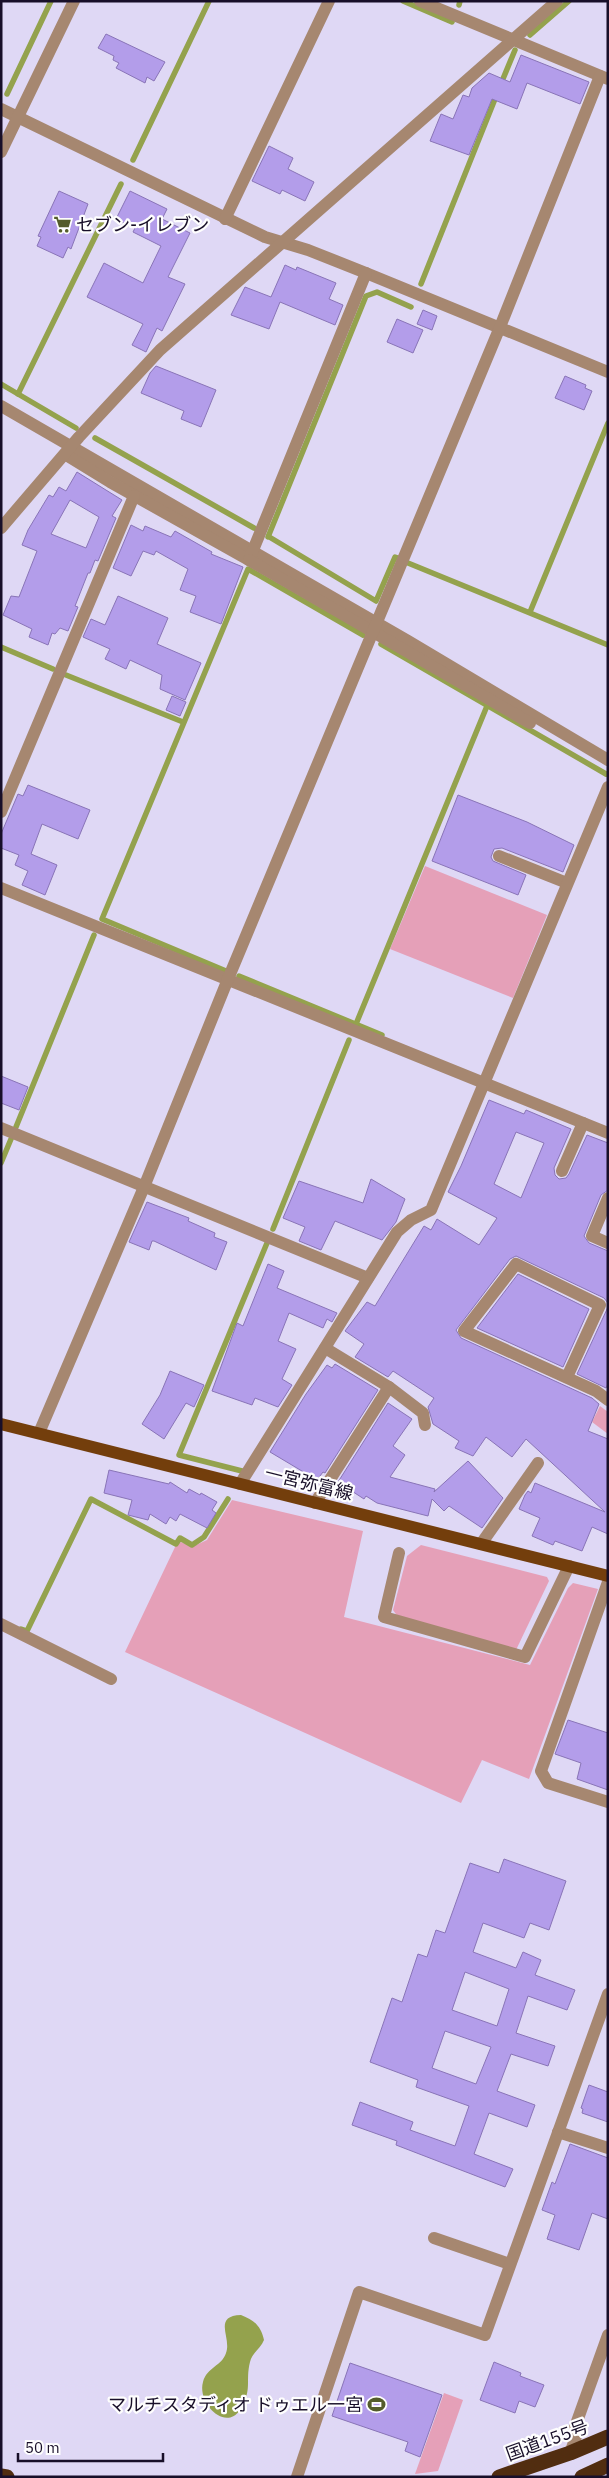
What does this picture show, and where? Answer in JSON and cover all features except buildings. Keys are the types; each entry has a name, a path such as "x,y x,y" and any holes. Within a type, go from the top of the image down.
{"highway":[{"name":"国道155号","path":"499,2477 570,2454 608,2437"},
{"path":"582,2477 608,2465"},
{"path":"1,2476 7,2477"}],"main road":[{"name":"一宮弥富線","path":"1,1424 608,1576"}],"street":[{"path":"1,152 74,1"},
{"path":"225,219 329,1"},
{"path":"39,1433 144,1187 228,980 604,78 420,1"},
{"path":"1,528 160,350 284,243 557,1"},
{"path":"1,110 265,237 366,273 608,372"},
{"path":"251,556 366,273"},
{"path":"1,406 134,496 251,556"},
{"path":"69,451 608,760"},
{"path":"1,812 134,496"},
{"path":"375,628 608,769"},
{"path":"240,1484 402,1226 431,1210 608,787"},
{"path":"499,856 567,883"},
{"path":"1,888 484,1084 494,1085 608,1133"},
{"path":"562,1171 582,1123"},
{"path":"1,1128 368,1278"},
{"path":"608,1198 592,1236 608,1243"},
{"path":"567,1378 600,1305 516,1264 464,1331 567,1378 596,1391 608,1400"},
{"path":"325,1348 389,1387 423,1413 425,1425"},
{"path":"316,1503 389,1387"},
{"path":"481,1544 538,1463"},
{"path":"399,1553 384,1618 525,1657 569,1566"},
{"path":"608,1582 541,1771 548,1783 608,1802"},
{"path":"1,1624 111,1679"},
{"path":"297,2477 359,2292 485,2335 608,1994"},
{"path":"558,2132 608,2148"},
{"path":"434,2238 510,2264"},
{"path":"570,2454 576,2437 576,2427 608,2335"}],"shaded area":[{"path":"425,866 547,915 513,998 390,949"},
{"path":"600,1406 608,1412 608,1434 592,1422"},
{"path":"232,1500 363,1531 344,1617 530,1665 568,1588 573,1583 598,1589 529,1779 482,1760 461,1803 125,1652 176,1545 181,1542 192,1547 207,1540"},
{"path":"421,1545 547,1577 549,1581 516,1650 398,1617 393,1610 407,1556"},
{"path":"241,2315 256,2324 264,2340 250,2362 248,2391 244,2403 234,2416 227,2418 220,2416 208,2406 202,2390 203,2382 208,2373 221,2361 226,2353 225,2324 227,2319 232,2316"},
{"path":"444,2393 463,2400 438,2471 415,2474"}],"waterway":[{"path":"7,94 51,1"},
{"path":"133,160 209,1"},
{"path":"403,1 452,22"},
{"path":"459,5 460,1"},
{"path":"530,35 569,1"},
{"path":"500,86 515,50"},
{"path":"421,284 497,94"},
{"path":"18,394 121,184"},
{"path":"268,537 366,296 377,292 411,307"},
{"path":"1,384 76,428"},
{"path":"530,612 608,423"},
{"path":"95,438 254,528"},
{"path":"271,538 376,601 395,557 398,558"},
{"path":"408,563 608,645"},
{"path":"226,971 102,919 248,569 363,635"},
{"path":"381,644 606,774"},
{"path":"1,647 53,669"},
{"path":"66,675 183,722"},
{"path":"356,1024 487,706"},
{"path":"16,1127 94,935"},
{"path":"239,976 382,1035"},
{"path":"273,1229 349,1040"},
{"path":"1,1163 11,1139"},
{"path":"242,1471 179,1455 267,1243"},
{"path":"21,1629 27,1631 91,1499 176,1544 180,1538 192,1545 204,1537 228,1499"}],"place":[{"name":"セブン-イレブン","path":"62,224"},
{"name":"マルチスタディオ ドゥエル一宮","path":"377,2404"}]}
